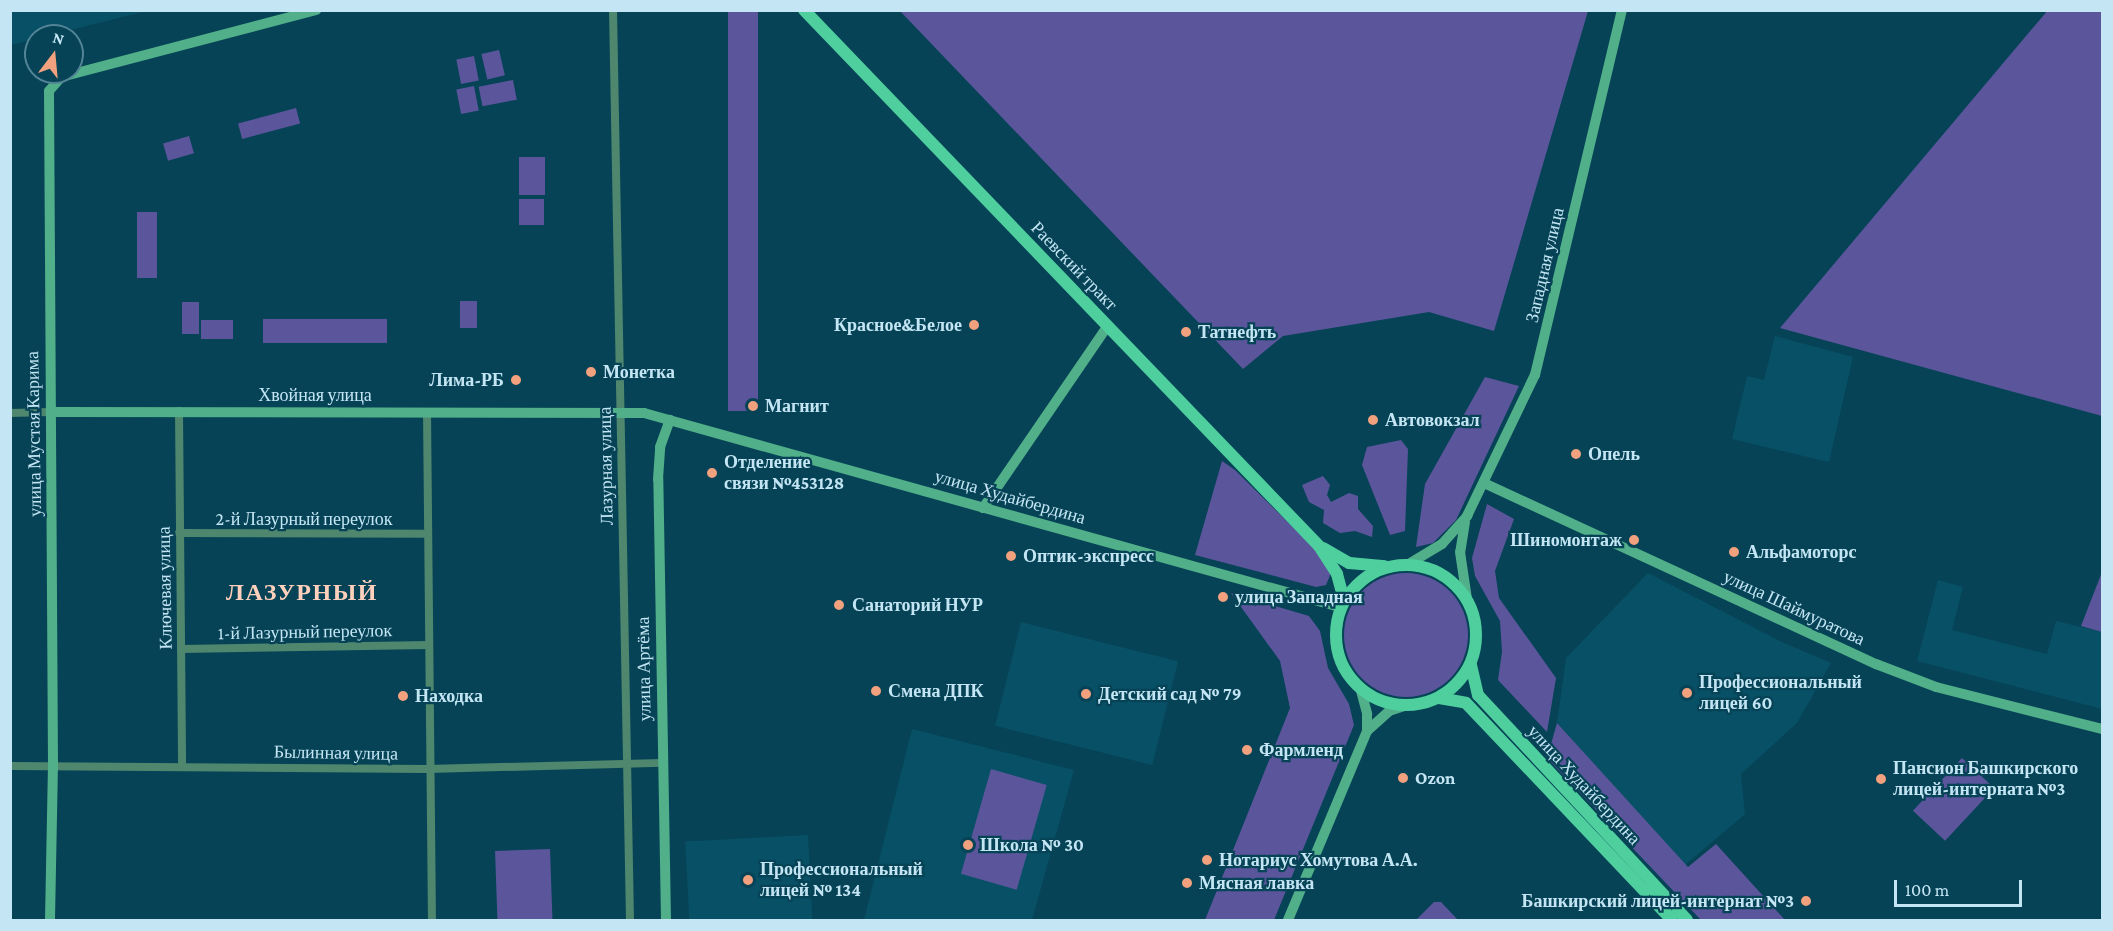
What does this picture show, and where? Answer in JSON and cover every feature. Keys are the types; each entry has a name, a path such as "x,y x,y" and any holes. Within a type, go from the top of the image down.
{"main road":[{"name":"улица Мустая Карима","path":"50,921 53,766 47,101 49,91 61,77 316,10"},
{"name":"Раевский тракт","path":"804,10 1319,546 1337,574 1342,604"},
{"name":"Западная улица","path":"1407,565 1442,544 1467,516 1535,375 1623,10"},
{"path":"983,508 1107,327"},
{"name":"Хвойная улица","path":"51,412 620,411"},
{"name":"улица Худайбердина","path":"620,411 670,420 983,508 1342,604"},
{"name":"улица Артёма","path":"666,921 658,479 660,447 670,420"},
{"name":"улица Шаймуратова","path":"1484,483 1876,664 1936,687 2103,729"},
{"name":"Западная улица","path":"1467,516 1460,552 1467,599"},
{"name":"Раевский тракт","path":"1319,546 1349,562 1390,566"},
{"path":"1366,731 1389,711 1435,699 1452,688 1471,665 1476,629 1467,599 1443,574 1407,565 1390,566 1364,579 1342,604 1336,644 1348,674 1360,687 1388,703 1408,705"},
{"name":"улица Худайбердина","path":"1471,665 1478,695 1687,921"},
{"path":"1288,921 1366,731 1367,714 1360,687"},
{"name":"улица Худайбердина","path":"1435,699 1451,697 1466,703 1672,921"}],"street":[{"name":"Лазурная улица","path":"613,10 630,921"},
{"name":"Ключевая улица","path":"178,411 182,765"},
{"name":"Хвойная улица","path":"10,413 51,412"},
{"path":"427,412 428,769 432,921"},
{"name":"2-й Лазурный переулок","path":"179,533 428,534"},
{"name":"1-й Лазурный переулок","path":"181,649 429,645"},
{"name":"Былинная улица","path":"10,766 182,765 428,769 627,766 662,763"}],"shaded area":[{"path":"11,10 146,10 84,27 84,24 24,24 24,42 11,45"},
{"path":"2048,10 2102,11 2102,416 1780,328"},
{"path":"728,11 758,11 758,411 728,411"},
{"path":"900,11 1588,11 1494,331 1429,312 1283,336 1243,369"},
{"path":"499,50 505,75 487,79 481,54"},
{"path":"474,56 479,81 461,84 456,59"},
{"path":"513,80 517,100 482,106 479,87"},
{"path":"474,86 479,111 461,114 456,89"},
{"path":"296,108 300,123 242,139 238,124"},
{"path":"189,136 194,153 168,161 163,143"},
{"path":"519,157 545,157 545,195 519,195"},
{"path":"519,199 544,199 544,225 519,225"},
{"path":"137,212 157,212 157,278 137,278"},
{"path":"460,301 477,301 477,328 460,328"},
{"path":"182,302 199,302 199,334 182,334"},
{"path":"263,319 387,319 387,343 263,343"},
{"path":"201,320 233,320 233,339 201,339"},
{"path":"1775,336 1853,357 1829,462 1732,439 1747,376 1764,380"},
{"path":"1485,377 1519,386 1456,520 1433,543 1416,547 1425,484"},
{"path":"1401,440 1408,449 1405,531 1390,535 1362,465 1367,447"},
{"path":"1222,461 1235,470 1316,550 1331,573 1326,585 1316,587 1195,555"},
{"path":"1323,476 1330,485 1327,495 1331,502 1349,493 1358,496 1358,509 1373,526 1372,537 1355,531 1340,533 1323,523 1324,510 1309,502 1302,485"},
{"path":"1487,504 1514,519 1495,571 1499,598 1556,678 1547,732 1498,680 1502,652 1500,621 1475,576 1472,558"},
{"path":"2102,572 2102,632 2081,626"},
{"path":"1406,573 1430,578 1441,583 1450,591 1458,600 1463,611 1468,635 1463,659 1458,670 1450,679 1441,687 1430,692 1406,697 1382,692 1371,687 1362,679 1354,670 1349,659 1344,635 1349,611 1354,600 1362,591 1371,583 1382,578"},
{"name":"Профессиональный лицей 60","path":"1648,573 1784,643 1831,663 1797,723 1741,774 1745,814 1685,865 1557,723 1566,658"},
{"path":"1938,580 1963,587 1952,630 2047,654 2056,621 2102,632 2102,709 1917,661"},
{"path":"1231,593 1309,616 1320,631 1328,668 1349,704 1354,725 1274,920 1205,920 1290,708 1280,661"},
{"name":"Детский сад № 79","path":"1021,622 1178,661 1152,765 995,726"},
{"path":"1557,723 1688,867 1716,844 1785,920 1701,920 1547,758"},
{"name":"Школа № 30","path":"912,729 1074,770 1032,920 864,920"},
{"path":"1962,758 1994,788 1945,841 1913,811"},
{"path":"991,769 1047,785 1017,890 961,874"},
{"name":"Профессиональный лицей № 134","path":"808,835 812,920 689,920 685,841"},
{"path":"550,849 552,920 497,920 495,851"},
{"path":"1434,902 1441,902 1458,920 1416,920"}],"place":[{"name":"Красное&Белое","path":"974,325"},
{"name":"Татнефть","path":"1186,332"},
{"name":"Монетка","path":"591,372"},
{"name":"Лима-РБ","path":"516,380"},
{"name":"Магнит","path":"753,406"},
{"name":"Автовокзал","path":"1373,420"},
{"name":"Опель","path":"1576,454"},
{"name":"Отделение связи №453128","path":"712,473"},
{"name":"Шиномонтаж","path":"1634,540"},
{"name":"Альфамоторс","path":"1734,552"},
{"name":"Оптик-экспресс","path":"1011,556"},
{"name":"улица Западная","path":"1223,597"},
{"name":"Санаторий НУР","path":"839,605"},
{"name":"Смена ДПК","path":"876,691"},
{"name":"Профессиональный лицей 60","path":"1687,693"},
{"name":"Детский сад № 79","path":"1086,694"},
{"name":"Находка","path":"403,696"},
{"name":"Фармленд","path":"1247,750"},
{"name":"Ozon","path":"1403,778"},
{"name":"Пансион Башкирского лицей-интерната №3","path":"1881,779"},
{"name":"Школа № 30","path":"968,845"},
{"name":"Нотариус Хомутова А.А.","path":"1207,860"},
{"name":"Профессиональный лицей № 134","path":"748,880"},
{"name":"Мясная лавка","path":"1187,883"},
{"name":"Башкирский лицей-интернат №3","path":"1806,901"}],"district":[{"name":"ЛАЗУРНЫЙ","path":"302,592"}]}
